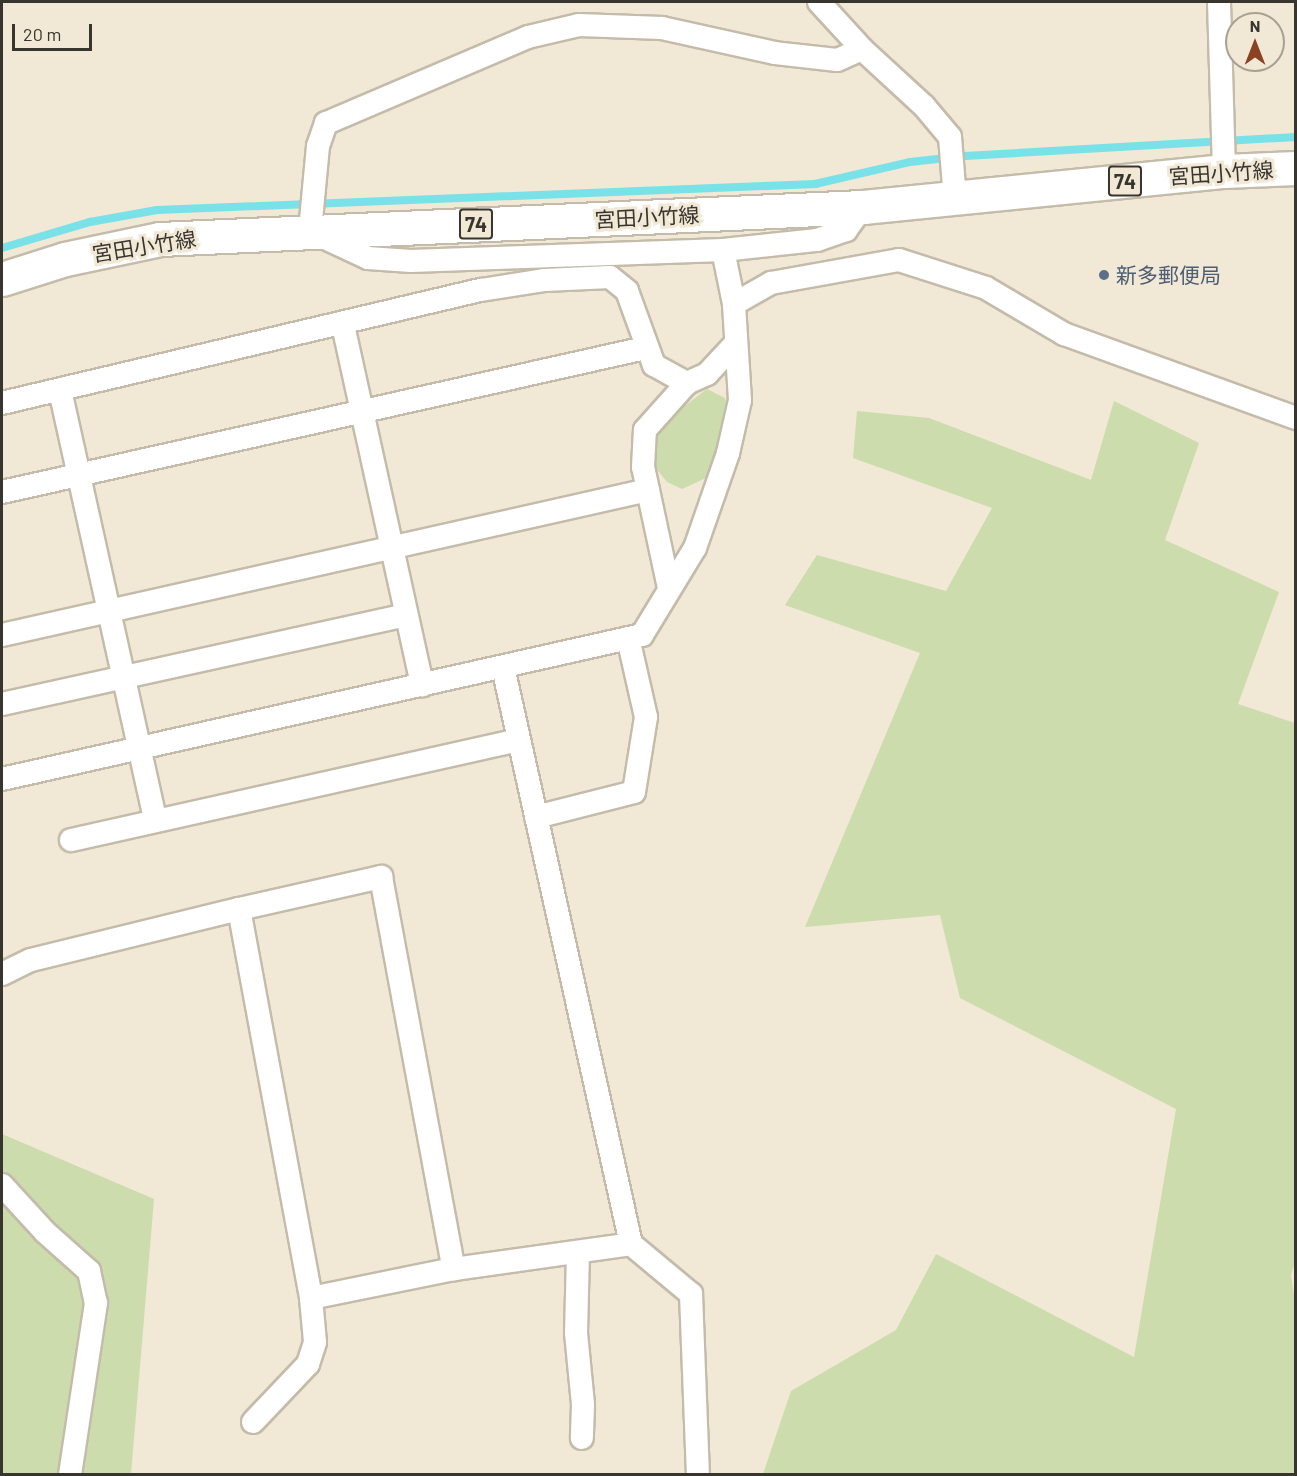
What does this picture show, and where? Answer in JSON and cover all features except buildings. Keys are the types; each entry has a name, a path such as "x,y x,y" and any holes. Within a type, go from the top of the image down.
{"main road":[{"name":"宮田小竹線","path":"2,279 65,259 160,239 863,207 955,199 1224,161 1296,168"}],"street":[{"path":"819,2 862,49 924,106 950,137 955,199"},
{"path":"1219,2 1224,161"},
{"path":"862,49 837,60 774,53 650,27 579,25 528,37 326,123 318,146 310,231 368,258 411,261 723,250 817,240 846,230 863,207"},
{"path":"2,779 503,668 642,634 695,548 728,453 740,400 734,304 723,250"},
{"path":"734,304 771,283 899,260 986,288 1064,334 1296,418"},
{"path":"2,403 342,325 481,290 545,280 610,277 627,291 645,348 654,365 687,383"},
{"path":"342,325 422,685"},
{"path":"669,588 643,467 645,430 687,383 707,374 736,343"},
{"path":"2,492 645,348"},
{"path":"60,390 155,820"},
{"path":"2,635 648,490"},
{"path":"2,704 406,615"},
{"path":"536,817 634,792 645,717 628,638"},
{"path":"503,668 631,1244 691,1294 698,1474"},
{"path":"72,840 518,740"},
{"path":"2,974 31,960 381,877 454,1269"},
{"path":"239,909 311,1298 315,1342 308,1364 253,1422"},
{"path":"2,1185 45,1232 89,1271 96,1303 70,1474"},
{"path":"311,1298 454,1269 631,1244"},
{"path":"578,1252 576,1333 583,1405 582,1438"}],"green space":[{"path":"707,389 725,398 727,409 717,458 708,477 682,489 667,482 655,467 654,440 657,427"},
{"path":"1114,401 1199,443 1165,540 1279,592 1238,704 1295,723 1296,1259 1291,1275 1296,1307 1295,1474 763,1474 791,1391 896,1330 936,1254 1134,1357 1176,1109 960,998 940,915 805,927 920,653 785,605 817,555 946,591 992,508 853,458 857,411 929,418 1091,480"},
{"path":"2,1134 154,1199 131,1474 2,1474"}],"waterway":[{"path":"2,248 90,222 157,210 815,184 910,162 965,156 1296,137"}],"place":[{"name":"新多郵便局","path":"1104,275"}]}
